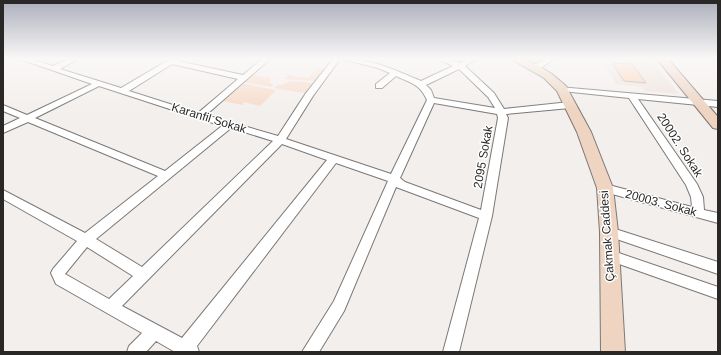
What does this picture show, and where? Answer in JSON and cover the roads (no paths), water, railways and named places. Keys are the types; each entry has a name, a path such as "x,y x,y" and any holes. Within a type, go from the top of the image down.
{"main road":[{"name":"Çakmak Caddesi","path":"547,76 562,89 584,132 605,188 609,232 613,352"},
{"path":"676,76 718,125"}],"street":[{"name":"Karanfil Sokak","path":"73,76 334,158 394,179 401,185 486,216"},
{"path":"122,91 148,76"},
{"path":"234,76 244,78"},
{"path":"199,116 247,76"},
{"path":"111,307 280,140 309,94 324,76"},
{"path":"379,86 392,76"},
{"path":"310,352 338,306 394,179 431,100 427,90 420,84 401,76"},
{"path":"420,84 439,76"},
{"name":"2095 Sokak","path":"451,352 486,216 503,118 491,95 471,76"},
{"path":"3,130 98,84"},
{"path":"562,89 718,104"},
{"name":"20002. Sokak","path":"632,96 691,184 697,197 698,212"},
{"path":"431,100 501,112 570,105"},
{"path":"3,108 166,176"},
{"path":"229,125 86,240 58,272 61,280 188,350 334,158"},
{"name":"20003. Sokak","path":"605,188 718,218"},
{"path":"3,194 86,240 143,275"},
{"path":"609,232 718,268"},
{"path":"610,255 718,293"},
{"path":"135,352 154,331"}]}
